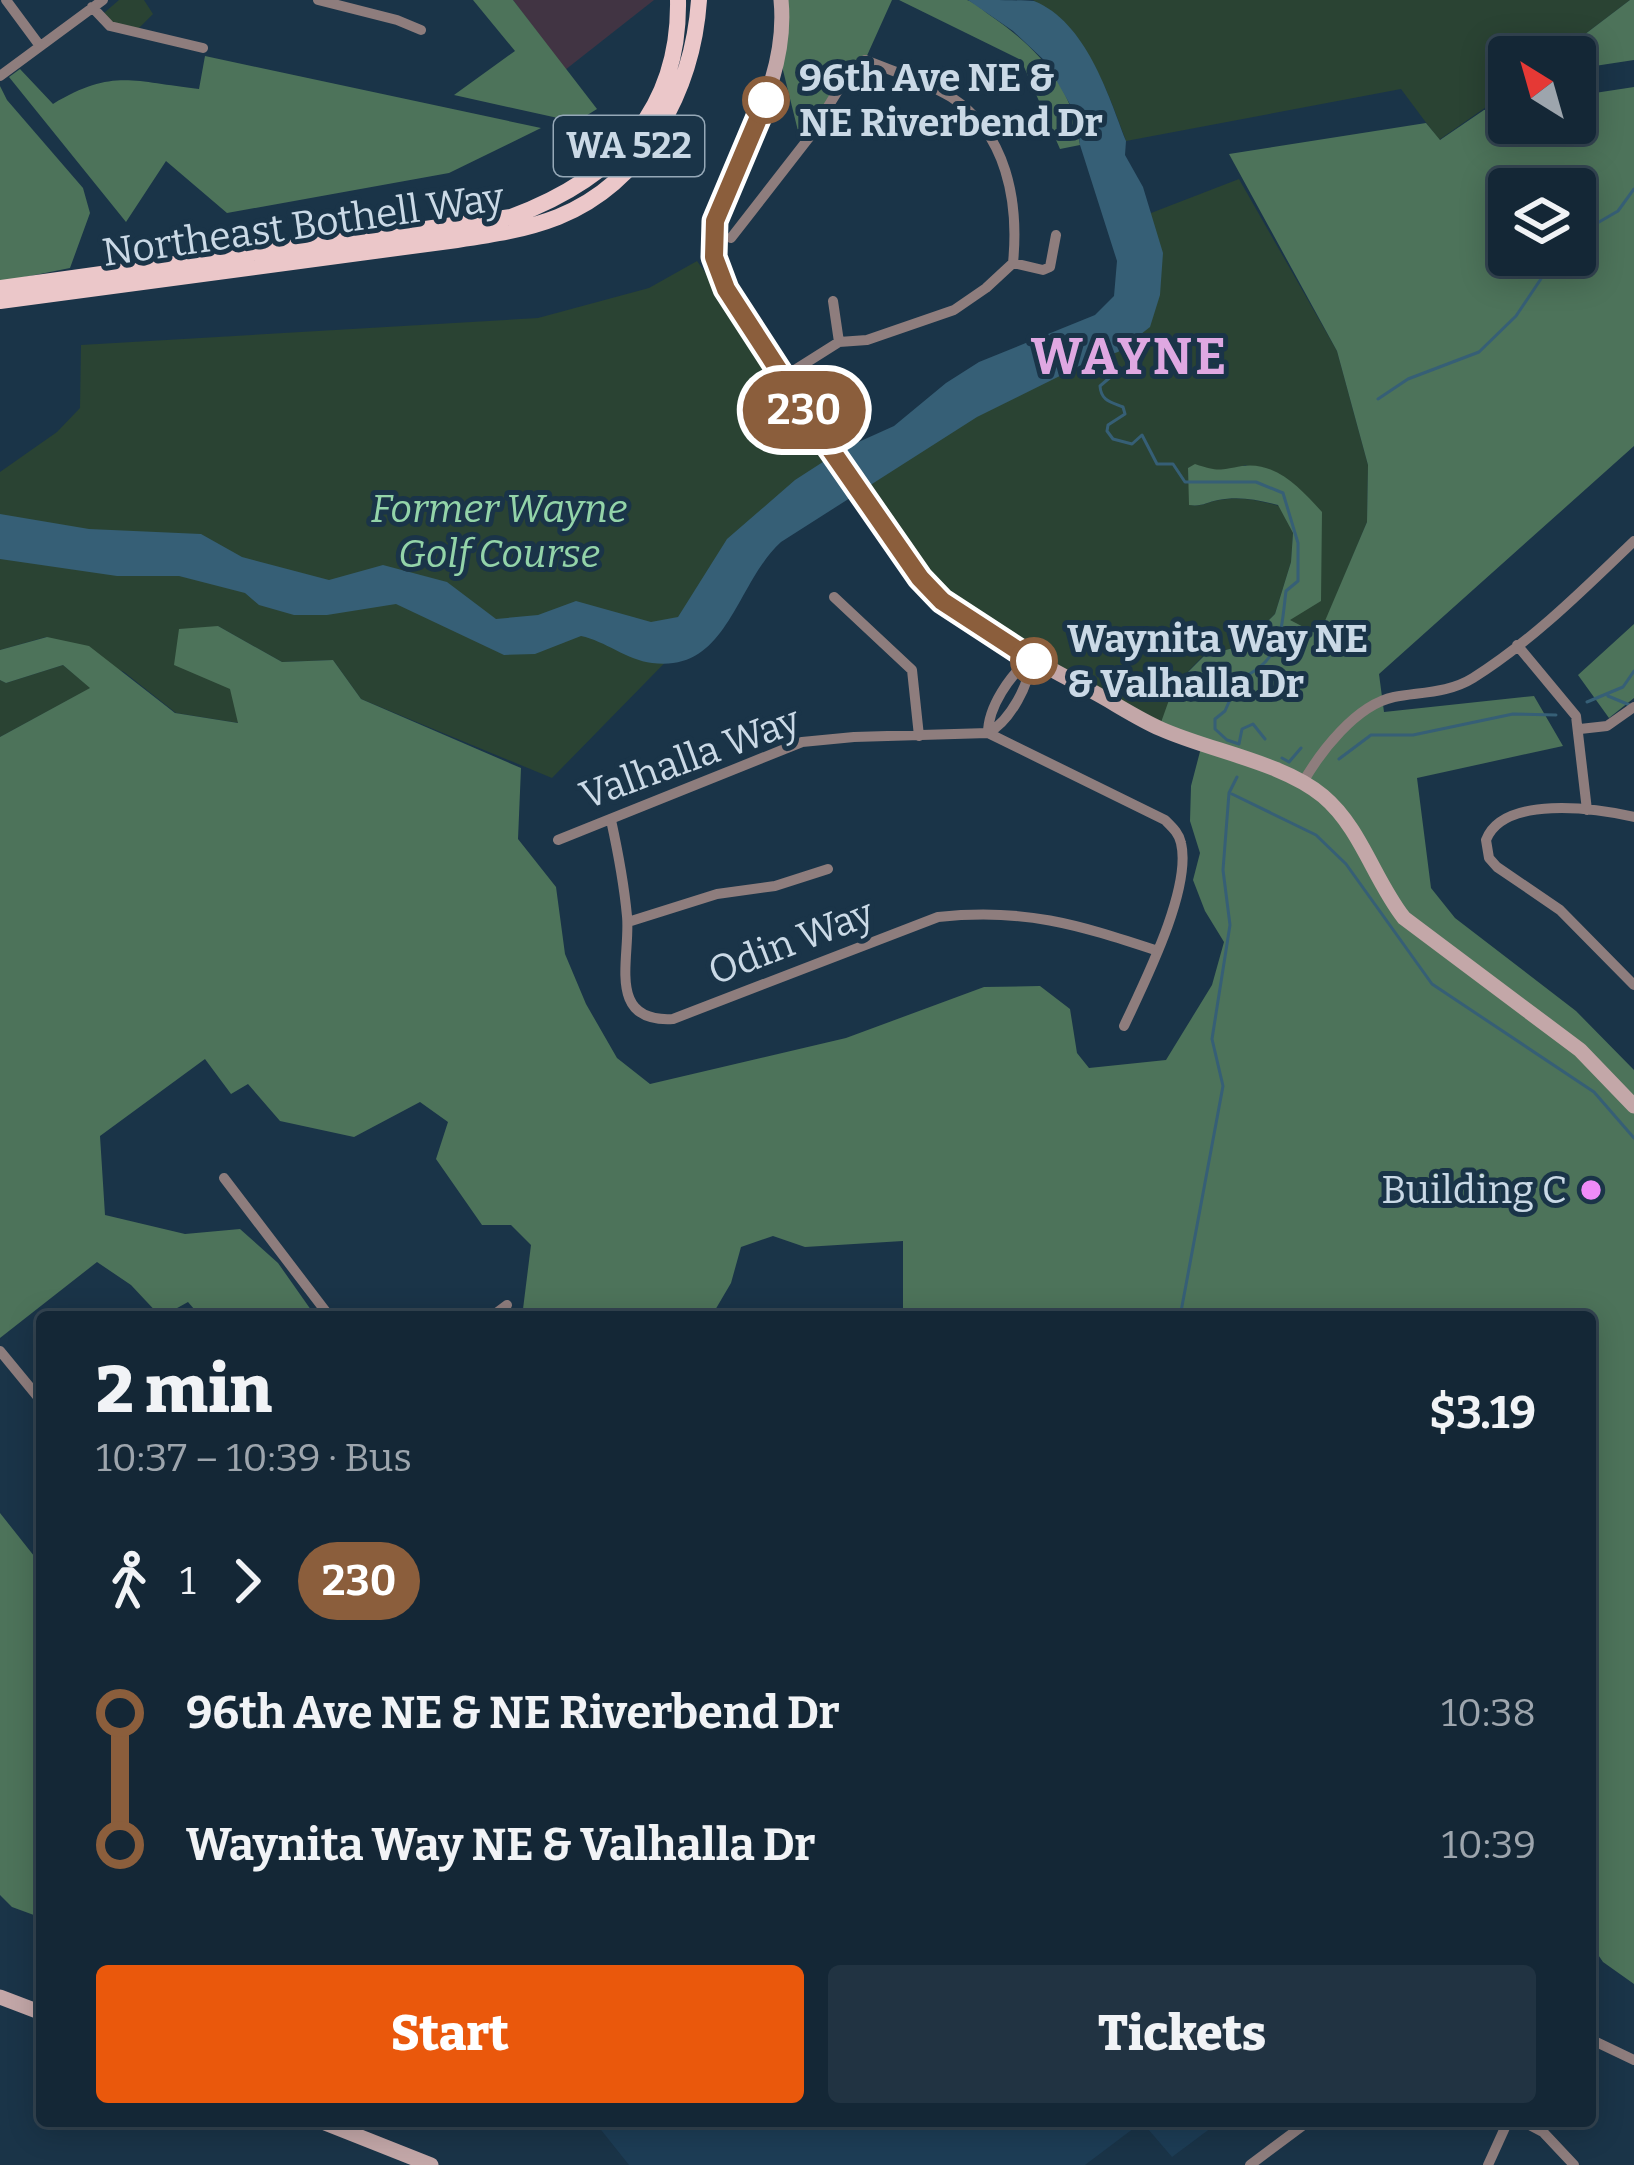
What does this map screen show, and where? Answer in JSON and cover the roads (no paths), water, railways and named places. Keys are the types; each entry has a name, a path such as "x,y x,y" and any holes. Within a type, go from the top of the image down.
{"main road":[{"name":"Northeast Bothell Way","path":"0,288 511,217 553,202 627,148 655,106 674,51 678,0"},
{"name":"Northeast Bothell Way","path":"0,301 510,232 574,209 630,166 660,128 684,79 698,0"},
{"path":"781,0 783,18 759,122 715,221 718,273 782,378 920,578 942,601 1030,659 1160,728 1322,796 1360,842 1385,894 1404,918 1580,1050 1634,1106"},
{"path":"305,260 369,246 370,236"},
{"path":"0,1997 36,2012"},
{"path":"335,2127 431,2165"}],"street":[{"path":"6,0 40,46"},
{"path":"318,0 421,30"},
{"path":"0,76 98,4 110,26 203,48"},
{"path":"731,238 808,139 850,71 865,60 949,95 975,116 1005,164 1016,228 1012,263 986,288 954,310 867,340 839,342 782,378"},
{"path":"1012,263 1043,271 1050,267 1055,235"},
{"path":"833,302 839,342"},
{"path":"1302,784 1325,750 1369,707 1465,683 1517,645 1634,541"},
{"path":"834,598 912,670 920,736"},
{"path":"1517,645 1569,704 1580,729 1587,810"},
{"path":"1030,659 1016,670 988,719 988,733 1165,820 1180,836 1183,874 1158,950 1124,1027"},
{"path":"1580,729 1606,726 1634,706"},
{"name":"Valhalla Way","path":"558,840 802,742 988,733"},
{"path":"1634,817 1587,810 1516,812 1493,826 1486,840 1496,867 1559,910 1634,985"},
{"name":"Odin Way","path":"611,820 628,922 626,990 636,1009 653,1020 673,1019 938,917 982,912 1068,921 1158,950"},
{"path":"628,922 828,869"},
{"path":"224,1178 325,1311"},
{"path":"498,1311 507,1305"},
{"path":"0,1351 36,1393"},
{"path":"1596,2042 1634,2060"},
{"path":"1250,2165 1302,2127"},
{"path":"1487,2165 1505,2127"},
{"path":"1533,2127 1574,2165"}],"waterway":[{"path":"1596,224 1618,211 1634,189"},
{"path":"1378,399 1408,379 1479,352 1516,316 1543,276"},
{"path":"1107,356 1114,374 1100,386 1102,395 1123,407 1125,414 1108,425 1113,439 1132,444 1142,435 1157,464 1173,464 1185,482 1256,482 1283,493 1298,543 1298,581 1286,591 1280,632 1271,654 1239,679 1225,711 1215,719 1215,729 1227,740 1239,744 1242,729 1253,724 1265,739"},
{"path":"1587,702 1623,687 1634,671"},
{"path":"1608,696 1632,706"},
{"path":"1339,759 1371,735 1413,735 1513,714 1556,715"},
{"path":"1282,758 1289,762 1301,748"},
{"path":"1181,1311 1223,1086 1212,1039 1230,925 1223,870 1229,793 1237,777"},
{"path":"1232,794 1316,835 1346,864 1432,984 1594,1092 1634,1138"}],"place":[{"name":"96th Ave NE & NE Riverbend Dr","path":"766,100"},
{"name":"Waynita Way NE & Valhalla Dr","path":"1034,661"},
{"name":"Building C","path":"1591,1190"}],"district":[{"name":"WAYNE","path":"1130,357"}],"park label":[{"name":"Former Wayne Golf Course","path":"499,532"}]}
